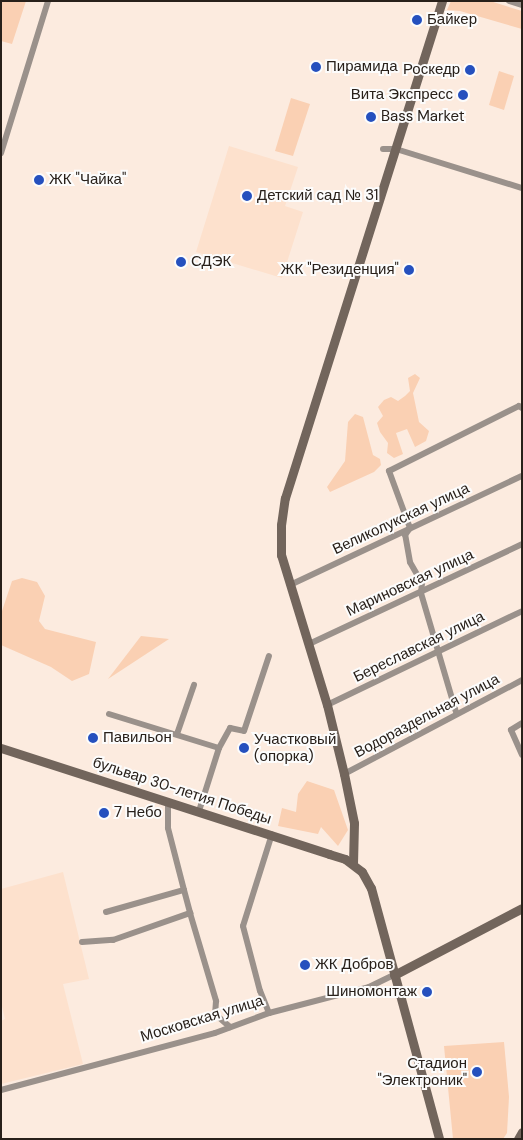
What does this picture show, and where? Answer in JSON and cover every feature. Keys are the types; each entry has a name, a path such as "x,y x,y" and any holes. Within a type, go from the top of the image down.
{"main road":[{"path":"439,1139 371,888 362,872 353,864 354,823 344,774 328,705 281,555 281,524 285,498 440,13 442,1"},
{"path":"440,13 448,1"},
{"name":"бульвар 30-летия Победы","path":"1,748 272,834 353,864"},
{"path":"394,976 522,908"},
{"path":"518,1139 522,1132"}],"street":[{"path":"1,153 48,1"},
{"path":"509,1 522,5"},
{"path":"383,149 396,149 522,188"},
{"path":"456,712 440,651 420,593 422,584 410,562 405,535 410,528 389,471 519,406 522,408"},
{"name":"Великолукская улица","path":"290,585 522,476"},
{"name":"Мариновская улица","path":"309,644 522,544"},
{"name":"Береславская улица","path":"328,705 522,611"},
{"path":"199,811 219,748 230,728 244,731 269,656"},
{"name":"Водораздельная улица","path":"344,774 456,712 522,680"},
{"path":"177,734 194,685"},
{"path":"109,714 219,748"},
{"path":"522,723 511,730 522,756"},
{"path":"168,802 168,828 190,913 216,1001 215,1014 230,1027"},
{"path":"269,1013 260,991 243,926 272,834"},
{"path":"106,912 184,890"},
{"path":"82,942 113,940 190,913"},
{"name":"Московская улица","path":"1,1090 230,1027 269,1013 369,987 394,976"}],"shaded area":[{"path":"1,1 26,1 12,44 1,41"},
{"path":"451,1 490,1 522,11 522,29 460,11 447,10"},
{"path":"499,71 514,76 504,110 489,105"},
{"path":"291,98 310,104 293,156 275,151"},
{"path":"229,146 298,167 285,206 303,212 282,278 196,252"},
{"path":"415,374 420,378 413,393 419,422 429,431 426,441 415,447 407,429 396,433 403,454 394,458 387,453 388,443 380,432 377,423 383,416 378,407 384,400 391,397 398,401 405,396 410,391 408,378"},
{"path":"355,414 363,417 373,455 380,459 381,465 374,472 330,492 327,487 345,461 348,422"},
{"path":"22,578 37,582 45,596 39,621 45,629 96,642 89,674 72,681 51,667 1,645 1,614 12,581"},
{"path":"141,636 169,639 108,679"},
{"path":"307,781 334,790 348,830 338,846 321,827 318,834 278,826 282,808 296,812 298,794"},
{"path":"63,872 89,979 63,984 83,1064 1,1084 1,1021 5,1019 1,1002 1,889"},
{"name":"Стадион \"Электроник\"","path":"504,1042 509,1097 507,1133 503,1139 453,1139 444,1046"}],"place":[{"name":"Байкер","path":"417,20"},
{"name":"Пирамида","path":"316,67"},
{"name":"Роскедр","path":"470,70"},
{"name":"Вита Экспресс","path":"463,95"},
{"name":"Bass Market","path":"371,117"},
{"name":"ЖК \"Чайка\"","path":"39,180"},
{"name":"Детский сад № 31","path":"247,196"},
{"name":"СДЭК","path":"181,262"},
{"name":"ЖК \"Резиденция\"","path":"409,270"},
{"name":"Павильон","path":"93,738"},
{"name":"Участковый (опорка)","path":"244,748"},
{"name":"7 Небо","path":"104,813"},
{"name":"ЖК Добров","path":"305,965"},
{"name":"Шиномонтаж","path":"427,992"},
{"name":"Стадион \"Электроник\"","path":"477,1072"}]}
